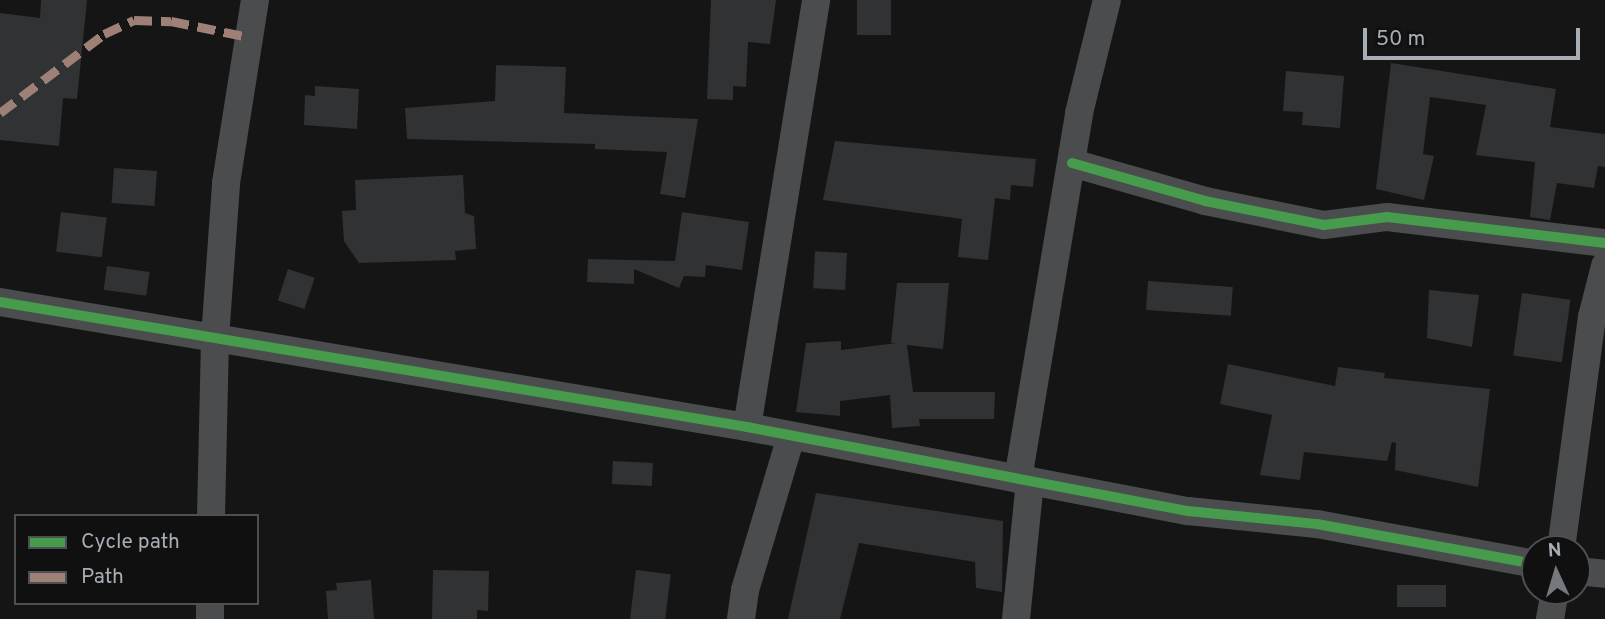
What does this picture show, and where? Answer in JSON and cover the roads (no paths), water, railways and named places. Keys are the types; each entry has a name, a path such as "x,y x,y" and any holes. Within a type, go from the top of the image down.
{"street":[{"path":"211,514 215,338 226,183 256,0"},
{"path":"747,427 816,0"},
{"path":"1016,619 1024,480 1079,114 1107,0"},
{"path":"1072,163 1205,201 1324,225 1387,217 1605,243"},
{"path":"1563,535 1592,317 1605,266"},
{"path":"0,302 747,427 1188,511 1381,534 1521,561"},
{"path":"741,619 745,590 791,436"}]}
